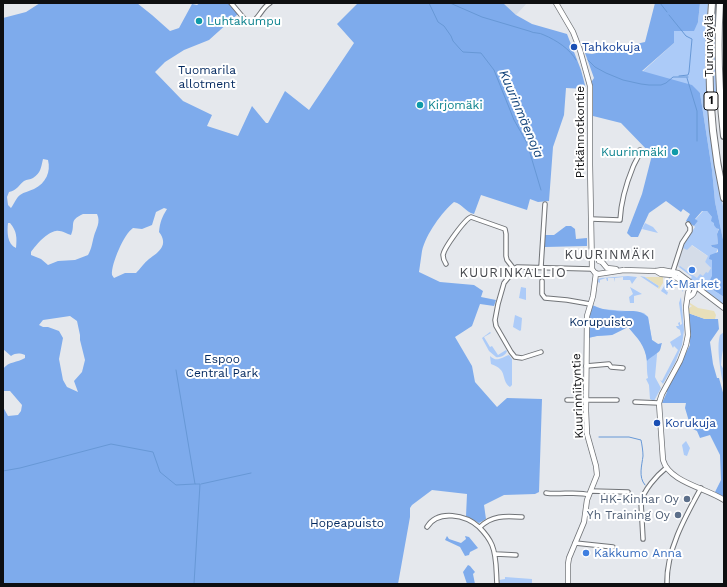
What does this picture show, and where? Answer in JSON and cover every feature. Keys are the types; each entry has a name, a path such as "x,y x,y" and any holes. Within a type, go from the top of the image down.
{"highway":[{"name":"Turunväylä","path":"712,3 709,52 710,95 716,151 724,198"},
{"name":"Turunväylä","path":"720,3 720,96 724,136"},
{"path":"719,38 724,4"}],"street":[{"path":"231,3 244,19 250,23 256,19 267,4 270,3"},
{"name":"Pitkännotkontie","path":"556,3 573,32 580,50 590,86 590,219 591,243 595,270"},
{"path":"590,219 620,220 622,198 633,166 640,154 640,150"},
{"path":"541,267 545,204"},
{"path":"446,264 443,256 445,249 465,221 471,217 502,228 506,231 506,256 514,269"},
{"path":"673,273 682,243 690,231 688,224"},
{"name":"Pitkännotkontie","path":"591,243 598,261"},
{"path":"595,270 598,261 610,268 624,270"},
{"path":"541,352 522,358 515,357 496,326 495,320 504,283 514,269 520,267 541,267 604,271 605,266"},
{"path":"595,270 656,271 661,274 673,273 724,308"},
{"name":"Kuurinniityntie","path":"568,584 568,564 584,522 590,493 596,479 597,469 587,434 586,401 586,325 593,296 595,270"},
{"path":"542,281 542,294 545,298 590,304"},
{"path":"693,287 688,293 686,307 688,335 686,345 680,361 662,394 659,403 661,450 666,468 675,477 724,500"},
{"path":"586,366 609,364 611,367 623,368"},
{"path":"567,400 617,400"},
{"path":"635,402 659,403"},
{"path":"642,539 642,498 656,478 666,468"},
{"path":"668,584 667,566 672,546 701,488"},
{"path":"546,493 628,492"},
{"path":"427,527 430,522 437,517 453,516 466,519 480,527 488,538 496,554 497,584"},
{"path":"480,527 486,521 498,516 522,517"},
{"path":"575,543 613,547"},
{"path":"496,554 516,555"}],"shaded area":[{"path":"503,3 527,3 516,15"},
{"path":"691,245 709,257 705,262 711,268 707,286 677,266 681,247"}],"green space":[{"name":"Espoo Central Park","path":"40,3 137,3 170,31 179,28 192,4 229,3 238,14 209,40 184,50 165,62 155,72 183,101 212,115 207,126 238,136 252,106 266,123 268,123 285,91 309,110 354,43 337,24 358,3 503,3 516,15 532,24 567,34 581,70 586,89 566,88 564,115 553,147 549,201 538,202 530,199 527,210 481,195 474,214 468,212 460,204 454,202 444,211 424,244 419,272 440,282 474,285 483,291 481,297 496,300 494,306 480,304 472,326 455,337 472,366 475,382 497,407 507,398 542,399 539,492 535,494 504,495 484,505 486,519 479,523 466,516 467,494 432,490 410,508 410,517 398,584 3,584 3,407 8,416 18,415 21,411 22,405 10,391 3,391 3,369 10,363 22,360 25,358 25,355 14,354 11,356 3,349 3,18 26,12","holes":["43,159 48,160 49,169 47,177 42,184 20,195 11,208 8,205 7,197 9,192 16,189 24,181 32,179 40,170","164,208 167,209 160,225 159,232 163,241 162,248 136,273 125,273 114,278 112,275 112,270 119,250 129,231 133,228 142,229 152,225 156,212","83,214 97,214 98,217 98,225 88,255 75,260 58,261 48,265 41,259 31,255 31,252 45,236 56,231 71,235 73,223 78,216","8,223 10,223 15,232 16,248 9,241","70,316 77,321 85,360 82,372 74,381 78,392 67,387 63,380 59,359 63,338 59,331 39,325 43,320"]},
{"path":"655,3 700,3 698,22 694,31 674,31 674,43 642,71 692,85 700,93 712,170 715,202 724,244 724,297 707,286 712,276 712,260 709,259 710,255 718,252 718,249 712,247 711,245 718,244 717,234 719,229 716,228 714,223 711,221 712,217 707,211 702,211 695,219 698,221 694,226 686,221 690,214 683,209 681,212 666,201 649,213 638,237 631,237 627,233 642,194 652,155 621,123 593,116 592,81 594,78 585,53 592,54 645,42"},
{"path":"700,3 708,3 705,60 708,107 712,143 724,212 724,244 715,202 712,170 700,93 642,72 674,43 674,31 698,22"},
{"path":"715,3 718,3 715,63 717,104 715,104 713,81"},
{"path":"703,211 707,211 712,217 716,228 719,228 717,234 718,244 711,245 712,247 718,249 712,260 713,290 724,297 724,305 690,279 692,277 679,267 680,266 697,278 700,274 703,276 706,272 708,273 711,268 705,262 708,256 692,245 687,250 681,247 695,227 694,226 698,221 695,220"},
{"path":"645,223 653,227 658,233 642,229"},
{"path":"566,226 571,226 575,229 576,239 587,238 587,246 545,247 545,235 554,235"},
{"path":"628,276 637,277 632,284 630,280 623,280 623,277 615,278 615,282 614,278 608,278 607,281 606,278 600,280 600,283 598,282 598,279 601,278"},
{"path":"640,276 645,277 659,286 658,288"},
{"path":"669,278 684,287 682,292 683,288 671,281 666,291 668,292 667,295 661,291"},
{"path":"521,287 526,288 526,300 519,298"},
{"path":"630,287 642,294 634,296 634,303 630,303 629,297 633,294"},
{"path":"681,297 684,330 682,345 675,363 663,384 660,380 662,381 678,350 674,346 673,348 670,342 681,335 680,330 676,326 679,326 678,323 680,322 680,325 682,324 679,303"},
{"name":"Korupuisto","path":"592,305 602,309 644,313 648,317 652,340 658,344 655,377 661,388 654,401 650,399 649,385 646,379 648,378 644,348 638,338 628,327 612,335 588,338"},
{"name":"Korupuisto","path":"592,305 607,310 637,311 644,314 648,317 652,340 658,344 662,343 660,351 647,361 643,346 628,327 612,335 588,338 588,322"},
{"path":"688,313 705,319 718,319 719,329 710,342 713,364 724,396 724,497 715,492 721,480 720,455 710,435 700,438 697,431 691,428 685,408 686,403 662,403 667,392 666,391 690,345"},
{"path":"515,315 522,318 520,331 513,327"},
{"path":"490,332 491,333 484,337 490,347 492,346 498,355 506,350 507,351 503,356 496,357 489,351 482,338"},
{"path":"724,332 721,365 724,370 724,387 720,368 719,340 720,335"},
{"path":"509,355 512,359 512,385 510,387 505,381 500,369 491,364 490,356 495,359 500,359"},
{"path":"686,441 690,448 687,456 684,455 682,445"},
{"path":"447,536 449,539 461,543 466,539 465,536 469,537 478,548 470,552 469,555 465,556 460,547 445,540"},
{"path":"468,565 475,572 473,574 475,584 467,584 463,572"},
{"path":"505,577 532,579 532,584 500,584 499,580 505,579"}],"sand":[{"path":"645,277 663,277 663,283 659,289 659,286"},
{"path":"690,303 698,308 714,311 716,315 715,319 705,319 688,313 689,308 692,306"}],"waterway":[{"name":"Kuurinmäenoja","path":"429,3 438,22 444,26 460,49 463,52 481,53 494,70 514,120 527,143 541,190"},
{"path":"450,3 482,17 542,34 562,45 576,60"},
{"path":"660,3 667,12"},
{"path":"669,15 686,36 692,39 688,75 679,76"},
{"path":"588,60 595,67 606,73 623,80 641,84 661,85 673,77 688,77"},
{"path":"687,78 697,111 697,141"},
{"path":"176,370 195,484 200,484 194,584"},
{"path":"599,437 629,437 641,440 643,456 641,475 645,485"},
{"path":"3,471 20,468 111,444 153,452 160,472 176,485 195,484"},
{"path":"201,484 251,473"}],"place":[{"name":"Luhtakumpu","path":"199,21"},
{"name":"Tahkokuja","path":"574,47"},
{"name":"Kirjomäki","path":"420,105"},
{"name":"Kuurinmäki","path":"675,152"},
{"name":"K-Market","path":"692,270"},
{"name":"Korukuja","path":"657,423"},
{"name":"HK-Kinhar Oy","path":"687,499"},
{"name":"Yh Training Oy","path":"678,515"},
{"name":"Kakkumo Anna","path":"586,553"}],"district":[{"name":"KUURINMÄKI","path":"610,255"},
{"name":"KUURINKALLIO","path":"513,273"}],"park label":[{"name":"Tuomarila allotment","path":"207,77"},
{"name":"Hopeapuisto","path":"347,523"}]}
